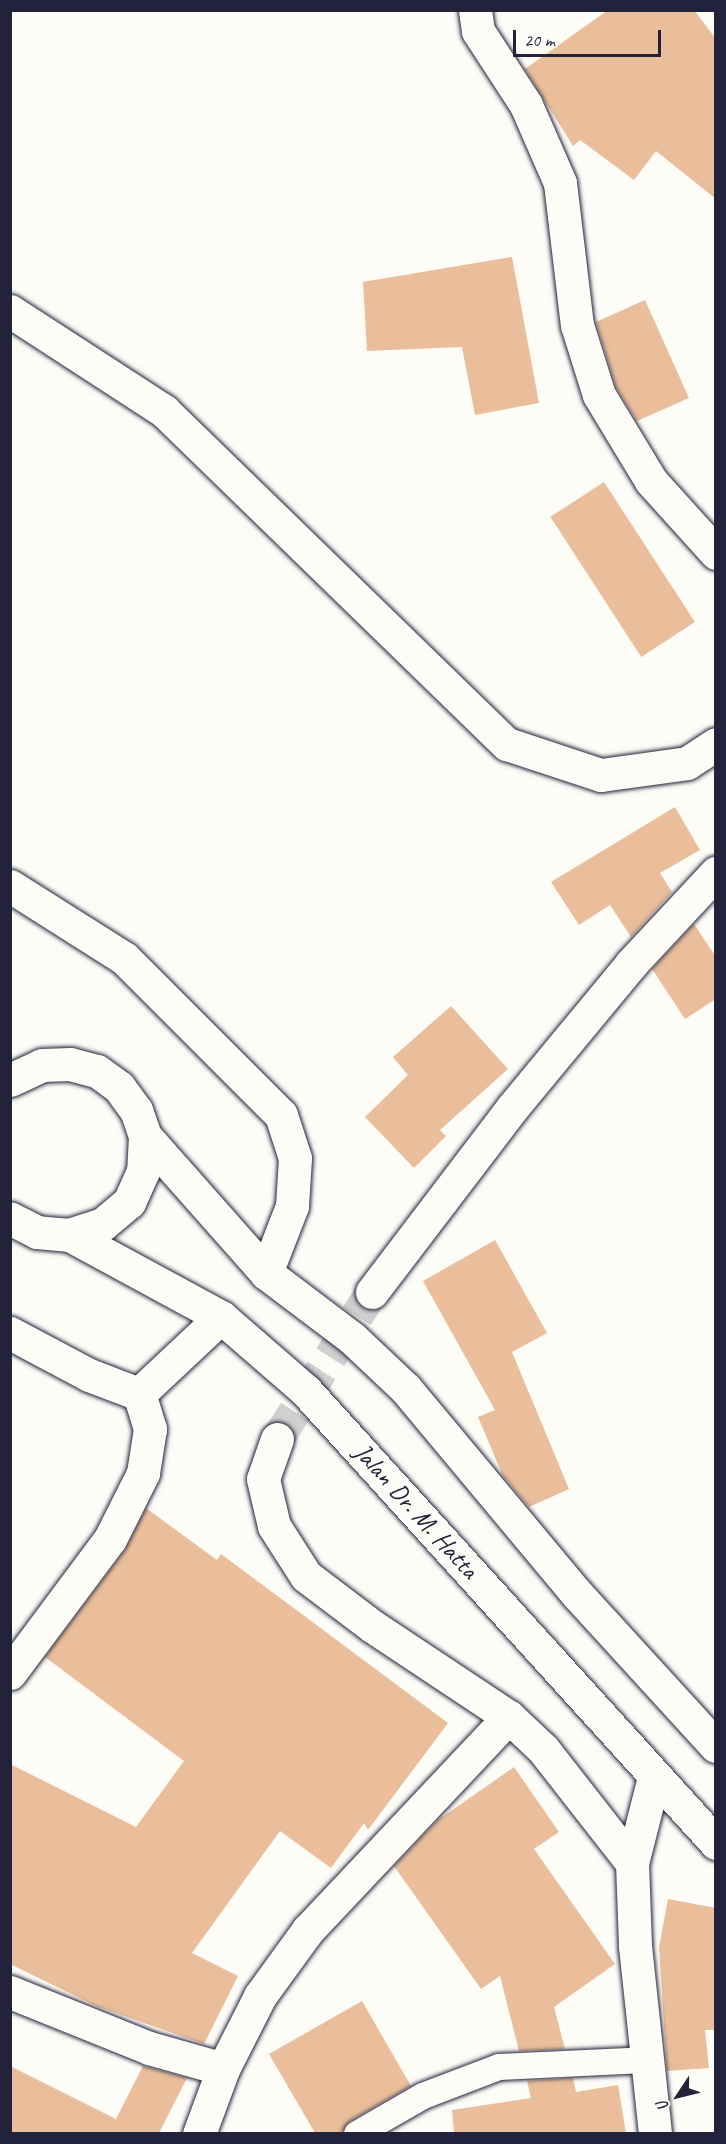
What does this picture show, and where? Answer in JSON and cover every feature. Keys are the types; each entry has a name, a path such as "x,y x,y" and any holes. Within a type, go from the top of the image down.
{"street":[{"path":"470,18 526,105 560,183 577,325 599,395 651,481 716,554"},
{"path":"10,310 164,411 507,744 601,775 687,763 716,744"},
{"path":"372,1292 512,1108 631,964 716,873"},
{"path":"10,886 124,958 281,1115 295,1158 292,1206 267,1273"},
{"path":"10,1053 42,1065 70,1064 97,1071 119,1088 131,1102 145,1136 267,1273 352,1338 406,1389 577,1594 712,1734"},
{"path":"10,1080 42,1065"},
{"path":"10,1218 37,1232 70,1235 103,1224 129,1202 143,1171 145,1136"},
{"name":"Jalan Dr. M. Hatta","path":"70,1235 220,1317 305,1390 382,1471 716,1844"},
{"path":"139,1394 220,1317"},
{"path":"10,1333 89,1375 139,1394"},
{"path":"10,1673 110,1539 143,1473 150,1429 139,1394"},
{"path":"277,1439 263,1479 274,1526 306,1576 372,1626 509,1717 543,1749 632,1863"},
{"path":"199,2133 223,2069 260,1996 308,1930 509,1717"},
{"path":"654,1777 632,1863 645,2060 655,2133"},
{"path":"10,1992 149,2048 223,2069"}],"lane":[{"path":"357,2133 423,2096 500,2067 645,2060"}],"building":[{"path":"608,10 694,10 716,39 716,199 656,151 634,180 580,140 573,146 525,69"},
{"path":"512,257 539,403 475,415 462,347 367,351 363,282"},
{"path":"645,300 689,398 637,421 616,387 596,322"},
{"path":"604,482 695,622 641,657 550,517"},
{"path":"675,807 700,850 660,873 672,892 631,937 610,905 579,925 551,882"},
{"path":"694,924 716,957 716,999 685,1019 652,969"},
{"path":"451,1006 508,1069 440,1130 446,1136 414,1168 365,1117 408,1075 393,1057"},
{"path":"495,1240 547,1333 512,1352 569,1489 529,1507 503,1476 478,1417 495,1410 423,1281"},
{"path":"146,1508 217,1560 221,1554 448,1723 368,1830 364,1823 331,1868 280,1831 192,1953 238,1976 204,2044 96,2006 10,1964 10,1764 136,1827 184,1761 45,1657 125,1550"},
{"path":"514,1767 559,1832 534,1849 615,1964 554,2007 565,2049 519,2051 500,1976 481,1989 394,1866 438,1820"},
{"path":"668,1899 716,1908 716,2030 705,2030 709,2068 667,2071 659,1947"},
{"path":"362,2001 411,2086 350,2121 341,2133 315,2133 269,2054"},
{"path":"10,2066 116,2119 143,2066 187,2078 159,2133 10,2133"},
{"path":"573,2078 576,2092 618,2085 626,2133 454,2133 452,2110 531,2098 527,2081"}],"tunnel":[{"path":"277,1439 372,1292"}]}
